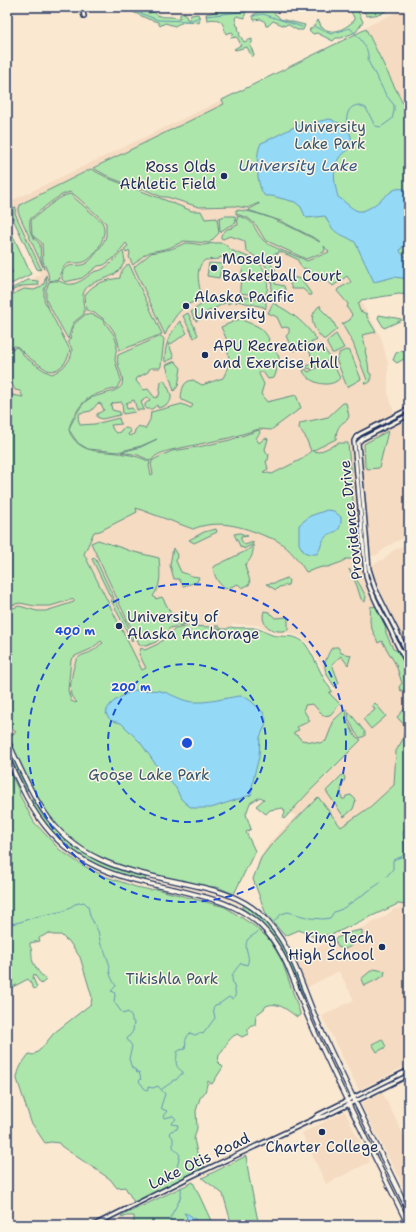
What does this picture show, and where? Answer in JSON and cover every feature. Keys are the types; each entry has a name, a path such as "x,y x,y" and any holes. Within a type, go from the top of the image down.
{"main road":[{"path":"82,7 84,16"},
{"name":"Providence Drive","path":"409,409 360,434 354,441 366,576 385,620 402,654 409,664"},
{"name":"Providence Drive","path":"409,415 358,441 370,570 377,592 409,656"},
{"path":"7,739 32,791 44,812 66,838 80,849 116,867 226,894 251,907 265,919 279,935 292,957 318,1022 409,1212"},
{"path":"7,757 39,819 61,844 83,860 108,873 224,902 243,912 259,924 274,941 284,959 311,1025 408,1225"},
{"name":"Lake Otis Road","path":"355,1100 409,1070"},
{"name":"Lake Otis Road","path":"94,1225 314,1119 318,1115 409,1075"}],"shaded area":[{"path":"409,7 409,116 366,27"},
{"path":"222,100 305,227 322,244 345,274 381,337 388,364 388,393 394,412 393,416 364,430 352,433 352,440 361,440 409,417 409,535 389,545 377,555 362,559 364,578 368,591 375,601 394,645 409,666 409,838 268,875 257,864 270,842 296,816 265,799 294,744 295,709 336,689 326,675 310,645 300,636 289,633 276,633 257,625 233,624 226,629 8,737 7,735 7,291 40,275 7,206 7,203"},
{"path":"409,543 409,650 375,579 372,565 384,559 392,551"},
{"path":"409,894 409,1064 359,1090 322,1016 354,1000 339,971 306,988 295,959 347,932 360,929 384,917 394,909 401,908 397,900"},
{"path":"382,1092 409,1146 409,1197 361,1104"},
{"path":"345,1112 370,1162 326,1184 302,1133"}],"green space":[{"path":"122,7 139,7 148,13 154,12 162,17 180,18 180,14 185,13 187,19 190,19 191,15 198,14 200,19 199,23 186,22 175,26 165,23 160,26 158,22"},
{"path":"218,7 225,7 228,10 237,8 245,10 245,18 237,16 235,18 237,26 239,27 239,34 244,42 252,39 252,43 250,45 254,55 252,57 247,47 234,49 241,45 237,37 230,38 234,34 232,32 226,34 222,22 215,19 207,20 206,14 218,11"},
{"path":"266,7 280,19 305,25 303,30 297,30 287,24 285,26 273,21 266,26 265,22 261,19 254,20 253,15 260,11 265,11"},
{"path":"349,7 356,7 363,22 356,32 341,38 336,38 333,41 317,33 313,34 309,30 315,25 317,20 321,27 326,30 335,31 343,29 355,20"},
{"path":"359,7 374,10 374,7 392,7 381,14 367,16 363,10 361,12"},
{"name":"University Lake Park","path":"366,29 409,116 409,295 399,294 361,300 358,305 360,311 367,314 367,317 376,332 362,335 366,349 365,351 369,373 371,374 371,381 367,384 364,383 367,380 353,343 342,324 350,320 352,314 347,308 348,304 337,291 351,282 347,276 333,286 326,281 317,281 309,269 302,268 297,259 279,251 278,254 275,253 271,265 275,268 275,272 269,273 268,269 263,263 246,251 245,242 230,236 223,239 221,238 221,235 227,229 238,225 237,216 248,220 254,226 260,237 267,243 307,261 329,252 324,246 324,252 306,259 265,240 256,225 248,218 236,214 236,210 247,211 269,217 248,210 259,203 247,208 234,206 199,207 167,197 162,197 139,187 132,186 111,178 93,168 224,104 222,100","holes":["269,217 281,221 318,240 320,242"]},
{"path":"91,169 110,179 192,211 201,211 205,219 217,218 219,233 209,243 184,241 169,248 150,252 144,255 133,265 129,257 129,250 126,253 124,249 128,246 126,243 114,258 104,265 98,266 82,278 65,282 62,279 62,273 66,267 85,264 91,260 97,252 106,236 106,223 70,192 54,199 30,219 30,230 32,236 40,244 41,259 44,268 18,212 20,205 23,203"},
{"path":"70,194 102,222 104,227 103,239 97,250 89,259 81,263 69,263 60,273 60,279 49,281 48,273 43,261 42,243 32,235 31,220 55,201 65,195"},
{"path":"16,207 15,213 41,269 40,270 37,269 13,219 13,208"},
{"path":"225,216 235,216 236,223 220,232 219,218"},
{"path":"7,223 31,274 7,286 7,277 13,272 7,268"},
{"path":"186,243 202,245 222,243 233,251 251,258 263,268 266,274 268,287 264,296 240,293 243,264 239,260 220,257 219,259 205,260 198,272 202,297 187,305 180,311 165,335 134,267 151,253 171,249"},
{"path":"123,251 125,261 119,270 112,276 88,286 85,290 83,295 84,314 73,323 68,339 46,300 46,290 49,282 60,281 67,284 73,284 79,282 93,272 101,270 107,266"},
{"name":"Moseley Basketball Court","path":"209,263 222,264 219,278 207,276"},
{"path":"129,264 162,334 119,351 117,338 110,325 93,312 86,310 85,295 88,291 100,283 120,278 123,270"},
{"path":"275,274 275,284 284,286 285,290 284,296 276,300 269,298 272,286 270,275"},
{"path":"46,275 47,283 44,290 44,300 70,350 64,364 58,369 52,371 47,370 28,357 18,347 15,346 7,348 7,297 24,289 34,290 39,288 44,284"},
{"path":"292,277 301,279 312,295 309,295 303,289 292,289 290,284"},
{"path":"28,280 38,281 39,285 22,286 7,293 7,291"},
{"path":"239,296 262,300 266,302 266,308 264,310 264,307 237,301 236,303 236,298"},
{"path":"232,298 232,302 228,304 227,302 203,314 202,318 197,321 191,312 210,302"},
{"path":"273,303 298,319 317,340 293,351 286,336 289,333 289,328 282,328 277,317 268,313"},
{"path":"321,306 320,308 332,320 337,329 325,339 319,335 314,327 312,319 315,310"},
{"path":"188,313 198,335 194,338 183,316"},
{"name":"Goose Lake Park","path":"86,314 94,315 103,320 114,335 117,344 115,360 121,380 117,388 90,397 86,400 77,410 70,424 69,431 71,435 83,447 96,451 131,455 150,462 149,466 151,475 153,474 151,464 153,460 172,451 230,440 259,430 260,433 256,438 259,443 265,438 268,439 265,449 267,454 269,454 268,460 266,461 268,469 263,472 272,474 302,459 311,451 305,436 299,428 300,423 328,417 343,403 346,403 349,416 347,420 338,428 336,439 312,451 319,452 339,443 348,443 358,559 346,559 328,567 322,567 306,572 287,548 276,540 256,532 220,524 211,524 193,529 136,508 137,512 100,531 94,532 84,554 142,670 146,668 139,654 141,648 145,650 158,644 175,629 190,626 213,627 219,633 221,631 215,626 219,626 221,629 227,629 230,627 254,628 272,635 294,637 306,645 332,691 329,693 340,704 330,715 323,716 313,704 305,705 303,709 310,721 297,727 299,730 294,732 294,734 301,740 320,743 326,741 334,720 346,709 346,719 355,736 361,740 284,819 285,812 283,808 270,810 266,814 256,806 264,799 260,797 250,803 246,814 251,829 246,832 255,851 234,894 217,887 204,887 135,871 92,854 73,841 56,825 36,797 8,737 16,732 12,729 7,717 7,610 19,606 37,611 46,611 74,602 74,599 50,606 35,606 20,603 7,606 7,394 23,397 20,391 15,390 7,373 7,351 17,347 26,358 52,374 68,362 72,354 68,341 70,339 74,324","holes":["101,641 103,643 77,659 71,682 71,695 77,702 71,701 68,690 71,660 75,656 91,649"]},
{"path":"379,315 402,320 384,328 378,318"},
{"path":"240,319 260,328 269,339 268,341 272,350 275,350 279,357 274,378 268,379 263,372 260,372 259,374 264,384 261,394 267,402 296,395 301,408 271,430 259,429 229,438 171,450 157,455 151,461 138,455 121,452 141,447 157,439 141,446 118,452 88,449 78,443 69,430 83,404 93,397 112,392 120,388 122,385 123,381 117,359 118,355 161,336 164,339 160,368 150,368 148,372 137,378 136,381 144,390 148,389 155,398 159,396 161,382 164,380 171,397 171,400 168,403 158,408 157,405 152,409 147,409 145,404 150,400 148,397 141,402 144,410 137,410 134,400 126,403 127,409 132,408 135,412 123,414 122,402 113,403 111,405 112,410 120,412 120,415 102,419 97,417 97,414 104,410 101,404 98,403 91,411 80,413 78,418 80,425 95,424 119,418 122,424 111,425 113,430 116,433 126,428 131,432 128,434 129,436 134,434 135,430 139,426 145,429 150,420 151,412 182,404 191,408 193,405 182,400 181,398 183,389 187,382 193,380 202,385 223,378 229,361 227,344 235,340 227,340 221,327"},
{"path":"180,321 187,333 171,344 168,344 174,358 165,362 168,340"},
{"path":"336,334 344,348 332,353 327,341"},
{"path":"321,344 331,359 311,369 307,368 306,366 312,364 313,361 309,350"},
{"path":"346,350 350,351 361,379 347,387 336,359 339,356 339,353"},
{"path":"403,350 409,356 397,363 393,360 396,353"},
{"path":"175,361 181,368 178,386 174,391 166,365"},
{"path":"332,361 340,378 331,383 320,384 315,382 303,371 306,369 308,372"},
{"path":"388,431 379,468 368,469 365,467 364,444"},
{"path":"216,529 217,532 194,543 189,540 204,532"},
{"path":"240,533 248,536 241,537 241,540 245,545 253,542 253,544 244,549 243,547 241,548 234,534"},
{"path":"98,540 130,551 159,558 159,583 153,596 156,599 162,597 172,615 172,622 186,624 170,628 156,642 146,646 139,645 135,632 129,624 91,543"},
{"path":"253,545 252,556 245,565 250,584 242,588 238,584 226,589 217,580 213,567 248,550"},
{"path":"173,548 177,555 176,561 181,572 199,577 197,582 183,586 179,579 174,579 170,565"},
{"path":"95,558 114,598 111,598 92,559"},
{"path":"349,569 366,597 365,602 361,599"},
{"path":"287,578 289,581 288,585 279,587 276,590 266,584 274,583"},
{"path":"111,600 115,600 133,636 132,641"},
{"path":"377,606 385,623 386,633 393,649 398,651 403,662 409,667 409,689 401,691 399,687 402,683 396,665 382,641 378,643 372,629 370,623 370,607"},
{"path":"264,611 269,612 275,618 288,617 288,630 278,631 269,628 264,621"},
{"path":"334,647 338,647 341,653 351,655 348,665 341,656 332,664 339,683 335,687 328,677 325,669 328,655"},
{"path":"375,703 386,716 371,729 363,719 375,710 372,705"},
{"path":"409,704 409,905 398,904 331,935 312,936 299,930 285,936 266,914 253,879 261,858 271,845 318,797 341,827 370,807 394,785 396,751 402,741 406,727 397,717"},
{"path":"349,712 365,732 365,736 360,738 355,732 348,718"},
{"path":"7,743 28,786 27,791 7,751"},
{"name":"Tikishla Park","path":"7,770 11,774 20,793 19,794 34,822 60,850 82,865 104,876 136,887 151,890 156,889 225,907 253,925 268,938 282,961 300,1013 297,1017 278,1005 266,1006 256,1015 255,1025 251,1025 248,1028 248,1034 242,1037 237,1034 228,1041 224,1050 219,1055 218,1062 223,1067 212,1084 208,1081 205,1092 200,1098 196,1111 197,1128 194,1139 198,1157 205,1163 204,1167 201,1168 202,1170 135,1204 125,1187 117,1188 110,1179 61,1146 59,1143 45,1143 31,1122 17,1079 20,1068 29,1054 33,1055 40,1050 54,1033 91,1004 92,997 80,957 68,940 61,935 53,935 49,933 39,938 40,941 30,943 35,967 46,980 41,984 34,974 33,978 37,987 34,989 28,979 7,990 7,785 9,783"},
{"path":"343,774 345,778 341,790 342,799 345,799 346,796 351,795 356,800 353,809 344,817 326,791"},
{"path":"32,798 41,812 61,834 82,851 104,864 145,877 146,880 127,877 104,870 82,857 52,831 33,804"},
{"path":"244,905 267,923 285,946 313,1012 311,1013 285,955 264,926 242,908"},
{"path":"362,930 362,936 355,940 352,945 346,949 338,947 334,939 351,932"},
{"path":"373,969 385,971 384,976 364,986 361,979"},
{"path":"382,1039 386,1047 377,1052 372,1044"},
{"path":"246,1156 258,1221 256,1225 238,1225 231,1222 223,1194 202,1178"},
{"path":"193,1182 213,1225 113,1225 134,1222 134,1216 122,1218 121,1216"}],"water":[{"name":"University Lake","path":"329,119 346,125 352,140 349,149 342,154 336,164 334,174 338,197 356,210 363,211 373,206 396,189 409,190 409,244 402,247 400,251 406,257 409,255 409,279 394,277 374,282 355,242 334,231 325,216 307,218 301,207 295,202 272,196 265,196 262,192 257,170 259,148 261,143 294,127"},
{"path":"327,510 334,511 341,517 340,527 335,532 326,536 317,554 304,552 299,544 299,525 310,516"},
{"path":"135,690 160,691 193,702 211,701 240,696 251,701 263,712 266,720 260,737 259,757 251,795 211,808 193,808 181,799 176,788 161,772 140,742 121,723 110,720 107,716 107,709 113,702"},
{"path":"184,1213 192,1217 199,1223 199,1225 177,1225 179,1222 186,1221 187,1217"}],"waterway":[{"path":"128,7 158,20 189,21 200,17"},
{"path":"206,16 247,12"},
{"path":"252,16 263,14 302,27"},
{"path":"315,27 331,34 350,28 366,47 368,61 386,95 394,105 392,119 381,127 375,126 366,108 358,105 354,106 350,110 347,115 346,125"},
{"path":"387,876 393,869 393,860 401,857 405,853 403,833 406,823 405,814 409,805"},
{"path":"274,922 281,914 288,912 310,918 330,918 334,912 342,909 380,883"},
{"path":"7,925 64,911 75,904 84,902 88,906 90,916 98,931 101,945 110,966 111,976 116,986 111,991 114,992 115,995 114,1002 123,1014 128,1012 132,1018 132,1021 134,1022 133,1031 127,1039 132,1046 129,1059 132,1068 136,1070 137,1073 139,1072 141,1079 139,1081 145,1089 148,1090 148,1087 153,1088 158,1086 165,1094 161,1106 162,1109 167,1111 163,1116 164,1118 173,1116 176,1119 171,1124 178,1125 177,1129 169,1133 173,1138 173,1147 180,1155 177,1167 179,1178"},
{"path":"162,1089 183,1074 177,1065 177,1052 185,1049 186,1040 190,1033 195,1035 200,1033 203,1034 215,1018 213,1008 215,1005 229,997 233,999 235,997 232,977 241,963 247,965 248,958 246,942 259,931"},
{"path":"169,1225 171,1215 179,1202 181,1187"}],"place":[{"name":"Ross Olds Athletic Field","path":"224,176"},
{"name":"Moseley Basketball Court","path":"214,268"},
{"name":"Alaska Pacific University","path":"186,306"},
{"name":"APU Recreation and Exercise Hall","path":"205,355"},
{"name":"University of Alaska Anchorage","path":"119,626"},
{"name":"King Tech High School","path":"382,947"},
{"name":"Charter College","path":"322,1132"}]}
